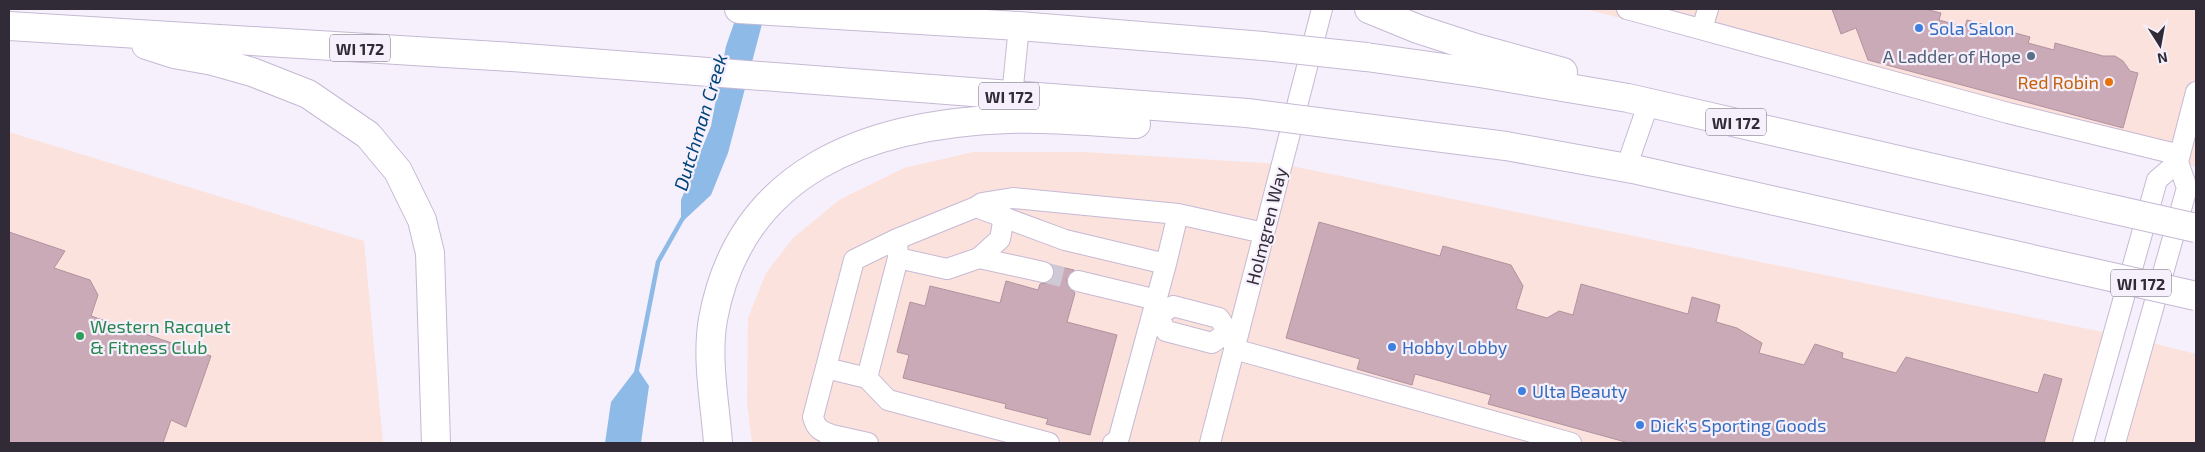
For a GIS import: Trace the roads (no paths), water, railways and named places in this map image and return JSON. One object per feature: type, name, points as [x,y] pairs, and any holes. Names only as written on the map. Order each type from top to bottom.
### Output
[{"type":"highway","name":"WI 172","points":[[739,9],[1019,26],[1263,46],[1366,57],[1480,73],[1638,100],[2196,228]]},
{"type":"highway","points":[[1372,10],[1476,48],[1554,68],[1638,100]]},
{"type":"highway","name":"WI 172","points":[[20,27],[512,57],[1012,96],[1245,121],[1342,125],[1506,146],[1626,168],[2196,296]]},
{"type":"highway","points":[[105,32],[174,54],[213,61],[280,82],[308,94],[368,135],[384,153],[398,171],[422,220],[430,253],[436,443]]},
{"type":"highway","points":[[718,443],[711,340],[713,320],[722,280],[739,245],[761,211],[788,185],[807,171],[850,148],[872,140],[918,129],[978,121],[1038,119],[1245,121]]},
{"type":"street","name":"Holmgren Way","points":[[1210,443],[1234,339],[1264,233],[1322,9]]},
{"type":"street","points":[[1627,9],[2179,159]]},
{"type":"street","points":[[1702,29],[1708,9]]},
{"type":"street","points":[[1012,96],[1019,26]]},
{"type":"street","points":[[2083,443],[2157,180],[2179,159],[2193,121],[2196,92]]},
{"type":"street","points":[[1626,168],[1638,100]]},
{"type":"street","points":[[2116,443],[2188,188],[2179,159]]},
{"type":"street","points":[[868,443],[831,439],[815,425],[814,417],[854,260],[897,249],[982,203],[1013,198],[1178,214],[1264,233]]},
{"type":"street","points":[[976,207],[1065,240],[1166,264]]},
{"type":"street","points":[[1113,443],[1118,442],[1157,300],[1178,214]]},
{"type":"street","points":[[897,249],[947,269],[980,258],[1000,239],[1004,217]]},
{"type":"street","points":[[867,378],[897,249]]},
{"type":"street","points":[[980,258],[1043,272]]},
{"type":"street","points":[[1078,281],[1157,300]]},
{"type":"street","points":[[1234,339],[1571,443]]},
{"type":"street","points":[[826,368],[867,378],[888,400],[1049,443]]},
{"type":"water","points":[[739,9],[766,9],[728,153],[711,195],[681,223],[681,200],[711,126],[726,46]]},
{"type":"water","points":[[637,368],[649,386],[641,443],[605,443],[611,402]]},
{"type":"waterway","name":"Dutchman Creek","points":[[636,374],[658,262],[684,216]]},
{"type":"tunnel","points":[[1043,272],[1078,281]]},
{"type":"place","name":"Sola Salon","points":[[1919,28]]},
{"type":"place","name":"A Ladder of Hope","points":[[2031,56]]},
{"type":"place","name":"Red Robin","points":[[2109,82]]},
{"type":"place","name":"Western Racquet & Fitness Club","points":[[80,336]]},
{"type":"place","name":"Hobby Lobby","points":[[1392,347]]},
{"type":"place","name":"Ulta Beauty","points":[[1522,391]]},
{"type":"place","name":"Dick's Sporting Goods","points":[[1640,425]]}]
